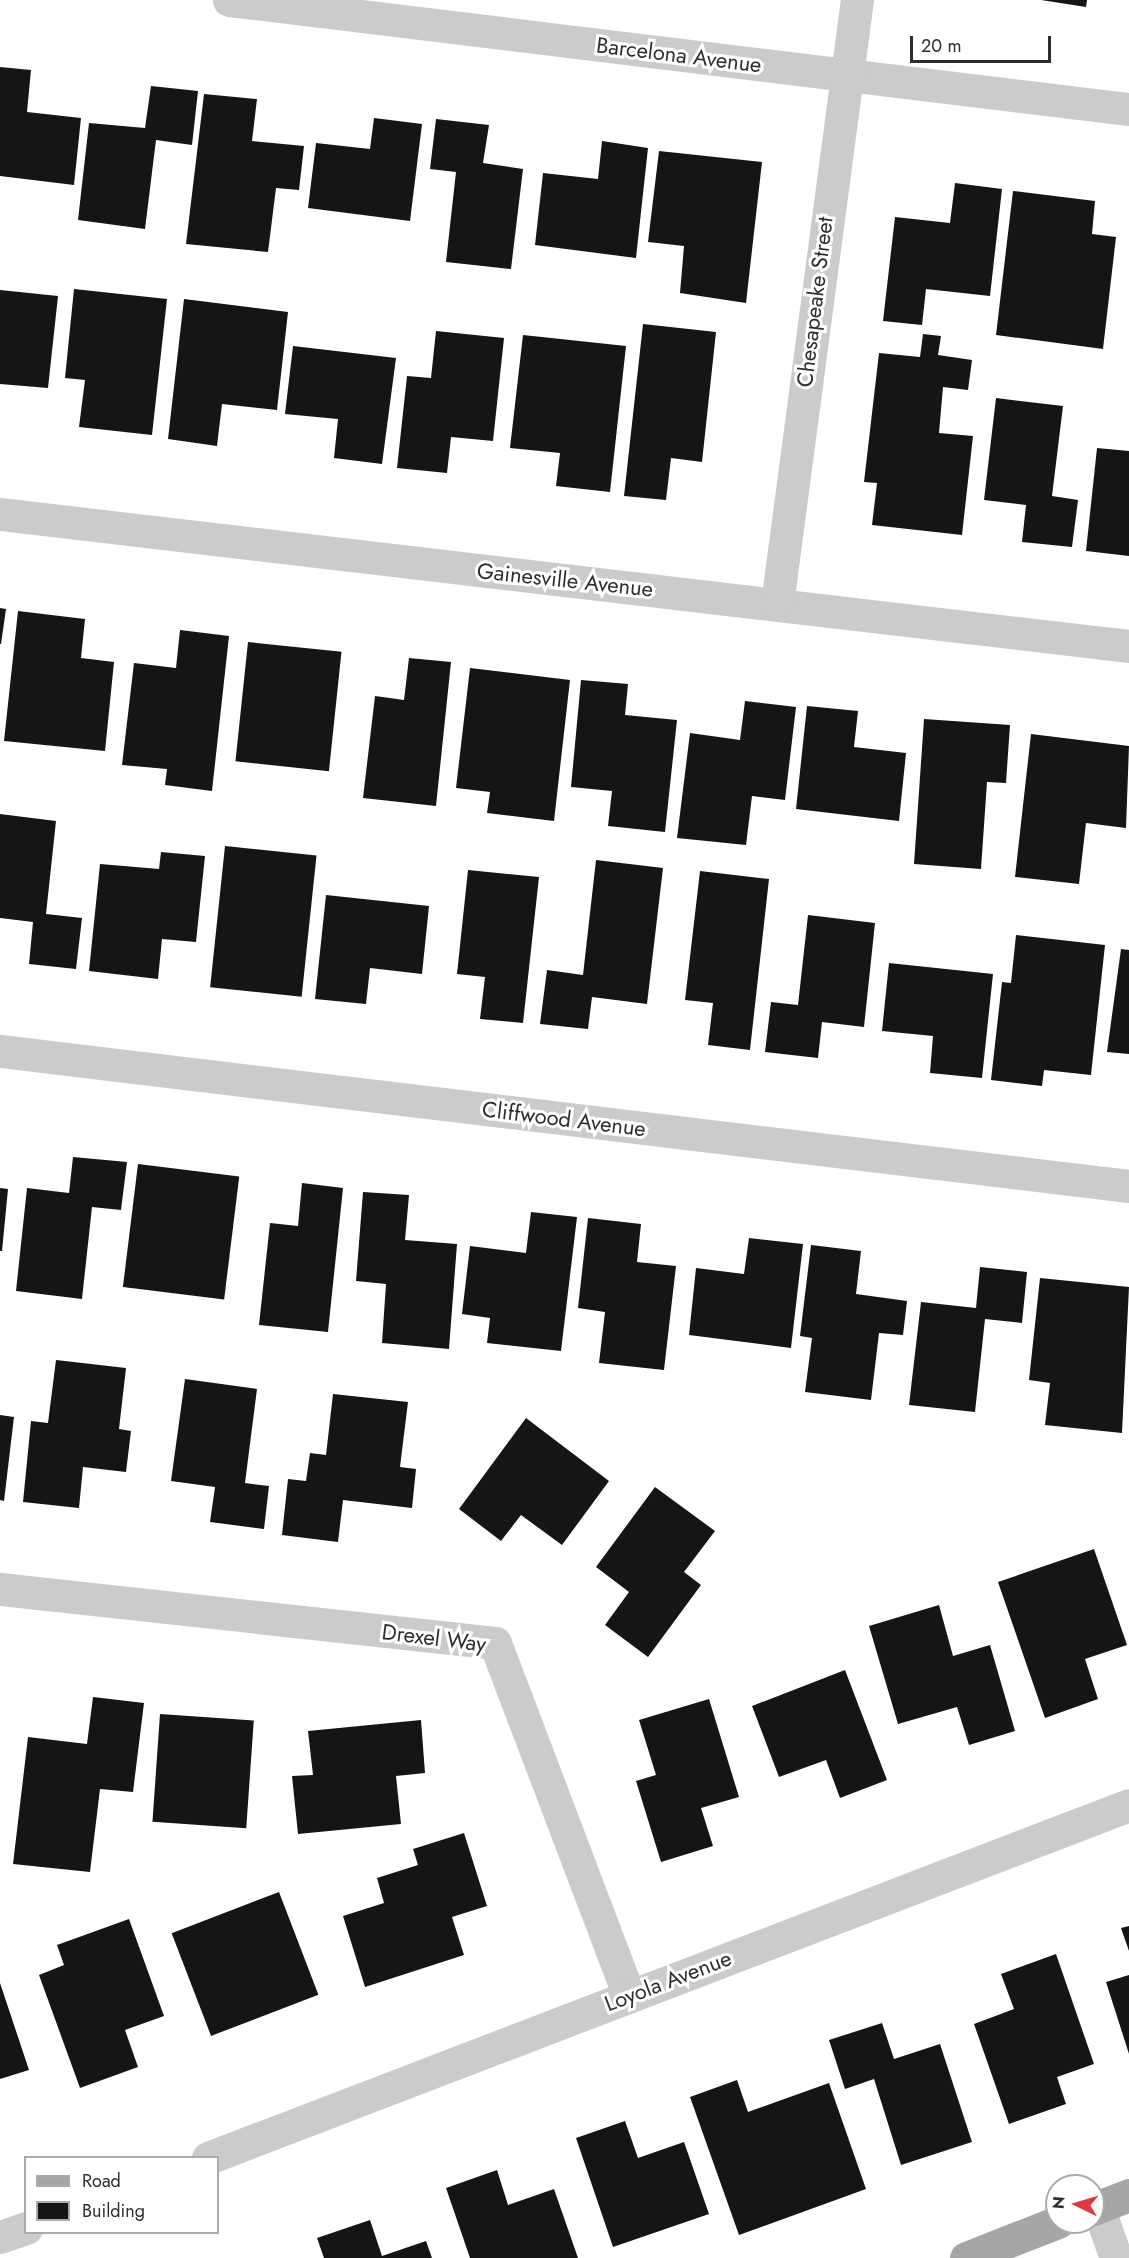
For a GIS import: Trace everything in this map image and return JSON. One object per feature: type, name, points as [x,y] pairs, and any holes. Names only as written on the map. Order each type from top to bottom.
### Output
[{"type":"main road","points":[[1105,2204],[1129,2195]]},
{"type":"main road","points":[[966,2258],[1045,2227]]},
{"type":"street","name":"Barcelona Avenue","points":[[229,0],[1129,109]]},
{"type":"street","name":"Chesapeake Street","points":[[777,604],[845,75],[857,0]]},
{"type":"street","name":"Gainesville Avenue","points":[[0,514],[1129,646]]},
{"type":"street","name":"Cliffwood Avenue","points":[[0,1051],[1129,1186]]},
{"type":"street","name":"Drexel Way","points":[[0,1589],[495,1643],[629,1996]]},
{"type":"street","name":"Loyola Avenue","points":[[211,2156],[1129,1805]]},
{"type":"street","points":[[0,2237],[24,2229]]},
{"type":"street","points":[[1105,2232],[1116,2258]]},
{"type":"building","points":[[1041,0],[1087,0],[1086,7]]},
{"type":"building","points":[[0,67],[31,70],[27,112],[81,118],[74,185],[0,176]]},
{"type":"building","points":[[151,86],[198,91],[192,145],[156,140],[145,229],[78,220],[89,123],[145,128]]},
{"type":"building","points":[[204,94],[257,99],[252,141],[304,146],[299,190],[276,188],[268,252],[186,244]]},
{"type":"building","points":[[374,118],[422,124],[410,221],[308,208],[316,143],[370,149]]},
{"type":"building","points":[[436,119],[489,125],[483,163],[523,169],[511,269],[446,262],[456,172],[430,169]]},
{"type":"building","points":[[602,141],[648,148],[636,258],[535,245],[543,173],[598,179]]},
{"type":"building","points":[[659,151],[762,162],[746,303],[680,293],[684,246],[648,242]]},
{"type":"building","points":[[955,183],[1002,189],[990,296],[926,289],[922,325],[883,321],[895,217],[950,223]]},
{"type":"building","points":[[1013,191],[1095,201],[1092,234],[1116,237],[1103,349],[996,335]]},
{"type":"building","points":[[74,289],[167,299],[152,435],[79,427],[85,380],[65,378]]},
{"type":"building","points":[[0,290],[58,296],[48,388],[0,384]]},
{"type":"building","points":[[184,299],[288,312],[277,410],[222,404],[217,446],[168,439]]},
{"type":"building","points":[[643,324],[716,332],[702,462],[671,458],[666,500],[624,496]]},
{"type":"building","points":[[436,331],[504,338],[493,441],[451,437],[447,473],[397,468],[407,376],[431,378]]},
{"type":"building","points":[[923,334],[941,336],[938,355],[972,360],[968,390],[943,387],[939,433],[973,436],[962,535],[872,525],[877,483],[864,482],[879,353],[920,357]]},
{"type":"building","points":[[523,335],[626,346],[610,492],[556,486],[560,453],[510,448]]},
{"type":"building","points":[[293,346],[396,358],[382,464],[334,458],[338,419],[285,414]]},
{"type":"building","points":[[996,398],[1063,406],[1052,496],[1078,500],[1072,547],[1022,542],[1026,505],[984,500]]},
{"type":"building","points":[[1097,448],[1129,451],[1129,556],[1086,551]]},
{"type":"building","points":[[0,608],[6,609],[1,644],[0,644]]},
{"type":"building","points":[[18,611],[85,619],[81,658],[114,662],[105,751],[4,741]]},
{"type":"building","points":[[180,630],[229,636],[212,791],[165,785],[167,769],[122,765],[134,663],[176,668]]},
{"type":"building","points":[[248,642],[341,652],[329,771],[235,761]]},
{"type":"building","points":[[409,658],[451,662],[436,806],[363,798],[375,696],[404,700]]},
{"type":"building","points":[[470,668],[570,680],[554,821],[487,813],[490,792],[456,788]]},
{"type":"building","points":[[581,680],[628,684],[625,715],[677,720],[665,832],[608,826],[612,791],[571,787]]},
{"type":"building","points":[[745,701],[796,707],[785,800],[752,796],[746,845],[677,838],[690,733],[740,740]]},
{"type":"building","points":[[807,706],[858,711],[854,747],[906,753],[899,821],[796,809]]},
{"type":"building","points":[[924,719],[1010,725],[1006,783],[987,782],[981,869],[914,864]]},
{"type":"building","points":[[1031,734],[1129,746],[1126,828],[1086,823],[1079,884],[1015,877]]},
{"type":"building","points":[[0,814],[56,821],[46,914],[82,918],[76,969],[29,964],[33,922],[0,918]]},
{"type":"building","points":[[225,846],[316,856],[302,997],[210,987]]},
{"type":"building","points":[[161,852],[205,856],[196,942],[162,939],[158,979],[89,971],[100,864],[159,869]]},
{"type":"building","points":[[596,860],[663,868],[647,1004],[592,997],[588,1029],[540,1024],[547,970],[583,975]]},
{"type":"building","points":[[468,870],[539,877],[523,1023],[480,1019],[485,977],[457,974]]},
{"type":"building","points":[[700,871],[769,879],[750,1050],[708,1045],[713,1003],[685,1000]]},
{"type":"building","points":[[326,895],[429,906],[422,974],[370,968],[366,1004],[315,999]]},
{"type":"building","points":[[808,915],[875,923],[864,1027],[822,1022],[818,1058],[765,1052],[771,1002],[798,1005]]},
{"type":"building","points":[[1016,935],[1105,945],[1091,1075],[1044,1070],[1042,1086],[991,1080],[1002,982],[1011,983]]},
{"type":"building","points":[[1121,949],[1129,950],[1129,1054],[1107,1052]]},
{"type":"building","points":[[889,963],[993,974],[982,1078],[930,1073],[933,1036],[882,1031]]},
{"type":"building","points":[[73,1157],[127,1162],[121,1210],[92,1207],[82,1299],[16,1291],[27,1188],[69,1193]]},
{"type":"building","points":[[138,1164],[239,1176],[224,1300],[123,1287]]},
{"type":"building","points":[[302,1183],[343,1188],[328,1332],[259,1325],[270,1223],[298,1226]]},
{"type":"building","points":[[0,1188],[8,1189],[2,1251],[0,1251]]},
{"type":"building","points":[[363,1192],[409,1195],[405,1240],[457,1244],[449,1349],[382,1343],[386,1284],[356,1281]]},
{"type":"building","points":[[531,1212],[577,1217],[561,1351],[487,1343],[490,1318],[462,1314],[470,1246],[526,1253]]},
{"type":"building","points":[[588,1218],[641,1224],[637,1262],[676,1266],[664,1370],[599,1363],[605,1312],[578,1308]]},
{"type":"building","points":[[749,1238],[803,1244],[791,1348],[689,1335],[696,1268],[744,1274]]},
{"type":"building","points":[[811,1245],[861,1251],[856,1294],[907,1301],[903,1335],[879,1333],[871,1400],[805,1392],[812,1338],[800,1336]]},
{"type":"building","points":[[980,1267],[1027,1272],[1022,1323],[985,1319],[975,1412],[909,1405],[921,1302],[976,1308]]},
{"type":"building","points":[[1040,1278],[1129,1287],[1122,1433],[1045,1425],[1050,1383],[1029,1380]]},
{"type":"building","points":[[56,1360],[126,1368],[119,1429],[131,1431],[126,1472],[83,1467],[79,1508],[23,1502],[31,1421],[48,1423]]},
{"type":"building","points":[[185,1379],[257,1389],[245,1483],[269,1486],[264,1529],[210,1522],[215,1487],[171,1481]]},
{"type":"building","points":[[333,1394],[408,1402],[400,1467],[416,1469],[412,1508],[343,1500],[338,1542],[282,1535],[288,1479],[306,1481],[310,1453],[326,1455]]},
{"type":"building","points":[[0,1415],[14,1417],[4,1501],[0,1500]]},
{"type":"building","points":[[526,1418],[609,1481],[562,1545],[521,1515],[501,1541],[459,1509]]},
{"type":"building","points":[[655,1487],[715,1531],[684,1572],[701,1585],[648,1657],[605,1625],[629,1592],[596,1567]]},
{"type":"building","points":[[1094,1549],[1127,1645],[1085,1659],[1098,1699],[1045,1718],[998,1582]]},
{"type":"building","points":[[939,1605],[953,1656],[990,1645],[1015,1731],[969,1745],[957,1707],[898,1724],[869,1626]]},
{"type":"building","points":[[845,1670],[887,1780],[840,1798],[826,1760],[779,1777],[752,1706]]},
{"type":"building","points":[[93,1697],[144,1703],[133,1792],[100,1789],[90,1872],[13,1864],[28,1737],[87,1744]]},
{"type":"building","points":[[709,1699],[739,1797],[701,1808],[713,1846],[661,1862],[636,1781],[656,1775],[639,1720]]},
{"type":"building","points":[[160,1714],[254,1721],[246,1828],[152,1822]]},
{"type":"building","points":[[421,1720],[425,1773],[396,1776],[401,1824],[298,1834],[292,1776],[313,1775],[308,1731]]},
{"type":"building","points":[[464,1833],[487,1906],[452,1917],[464,1955],[365,1987],[343,1916],[384,1903],[377,1878],[418,1865],[413,1849]]},
{"type":"building","points":[[279,1892],[318,1995],[211,2036],[172,1933]]},
{"type":"building","points":[[129,1919],[164,2016],[125,2030],[138,2067],[80,2088],[39,1975],[64,1965],[57,1945]]},
{"type":"building","points":[[1129,1926],[1129,1951],[1121,1928]]},
{"type":"building","points":[[1056,1954],[1094,2064],[1057,2077],[1066,2104],[1009,2124],[974,2024],[1014,2009],[1001,1974]]},
{"type":"building","points":[[1129,1975],[1129,2054],[1106,1982]]},
{"type":"building","points":[[0,1983],[29,2070],[0,2079]]},
{"type":"building","points":[[882,2023],[894,2059],[940,2044],[972,2142],[901,2165],[874,2079],[845,2089],[829,2040]]},
{"type":"building","points":[[737,2080],[748,2112],[829,2083],[866,2189],[739,2235],[690,2097]]},
{"type":"building","points":[[625,2121],[638,2158],[684,2142],[709,2214],[613,2247],[576,2138]]},
{"type":"building","points":[[497,2170],[508,2205],[554,2189],[578,2258],[470,2258],[446,2188]]},
{"type":"building","points":[[370,2220],[382,2256],[426,2241],[432,2258],[324,2258],[317,2238]]}]
